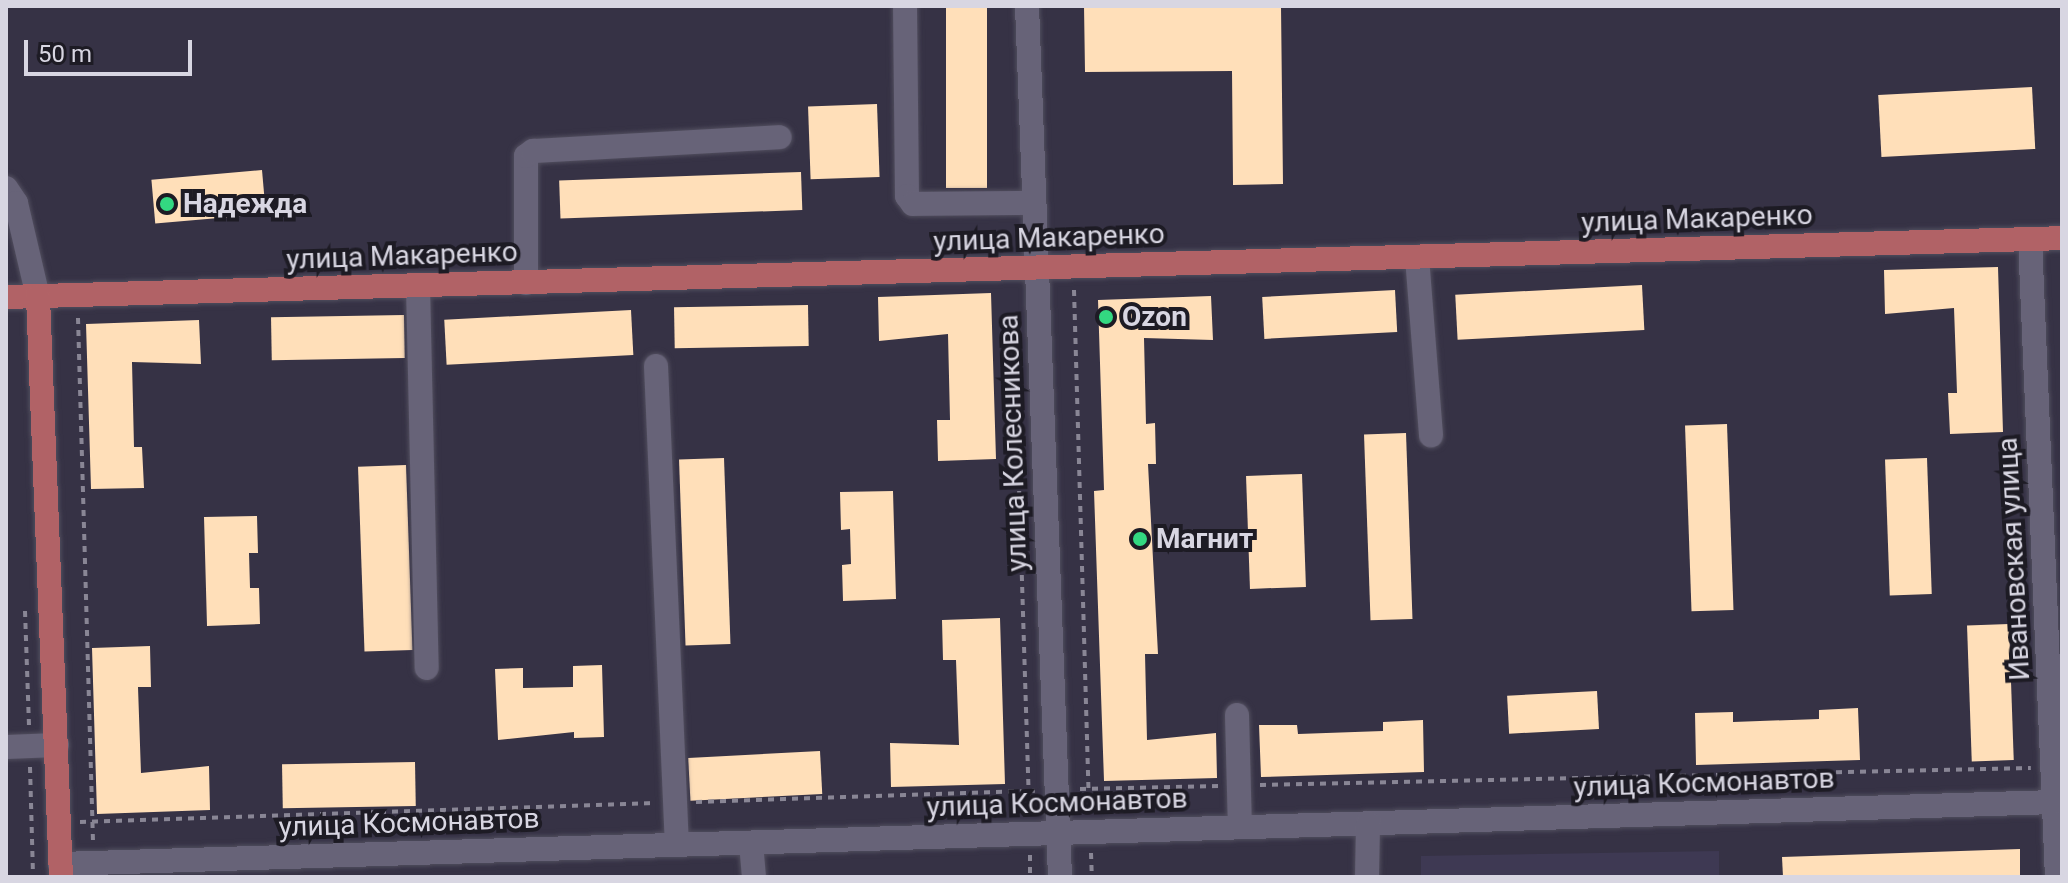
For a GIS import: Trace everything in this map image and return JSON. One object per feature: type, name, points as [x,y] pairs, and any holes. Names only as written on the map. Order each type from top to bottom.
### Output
[{"type":"main road","name":"улица Макаренко","points":[[6,297],[2062,238]]},
{"type":"main road","points":[[38,297],[60,871]]},
{"type":"street","points":[[905,6],[907,196],[913,204],[1033,203]]},
{"type":"street","name":"улица Колесникова","points":[[1027,6],[1060,877]]},
{"type":"street","points":[[526,283],[526,156],[533,151],[780,137]]},
{"type":"street","points":[[6,188],[16,203],[38,297]]},
{"type":"street","name":"Ивановская улица","points":[[2030,239],[2057,877]]},
{"type":"street","points":[[1417,257],[1431,435]]},
{"type":"street","points":[[418,286],[427,668]]},
{"type":"street","points":[[656,366],[677,845]]},
{"type":"street","points":[[1237,715],[1240,827]]},
{"type":"street","points":[[6,747],[57,745]]},
{"type":"street","name":"улица Космонавтов","points":[[60,871],[94,863],[2055,802]]},
{"type":"street","points":[[1367,877],[1368,823]]},
{"type":"street","points":[[751,843],[754,877]]},
{"type":"path","points":[[1073,267],[1092,877]]},
{"type":"path","points":[[77,296],[94,863]]},
{"type":"path","points":[[1015,351],[1030,877]]},
{"type":"shaded area","points":[[1719,851],[1719,877],[1421,877],[1421,856]]},
{"type":"building","points":[[946,6],[987,6],[987,188],[946,188]]},
{"type":"building","points":[[1084,6],[1281,6],[1283,184],[1233,185],[1232,71],[1085,72]]},
{"type":"building","points":[[2032,87],[2035,149],[1881,157],[1878,95]]},
{"type":"building","points":[[877,104],[880,177],[811,179],[808,106]]},
{"type":"building","points":[[262,170],[266,214],[155,224],[151,180]]},
{"type":"building","points":[[801,172],[802,210],[560,218],[559,180]]},
{"type":"building","points":[[1998,267],[2003,432],[1950,434],[1948,393],[1957,393],[1954,308],[1885,314],[1884,270]]},
{"type":"building","points":[[1642,285],[1644,330],[1458,340],[1455,295]]},
{"type":"building","points":[[1395,290],[1397,332],[1264,339],[1262,297]]},
{"type":"building","points":[[991,293],[996,459],[938,461],[937,420],[950,420],[948,334],[879,341],[878,297]]},
{"type":"building","points":[[1211,296],[1213,340],[1144,338],[1146,424],[1155,423],[1156,464],[1148,464],[1158,654],[1145,654],[1147,740],[1216,733],[1217,778],[1104,781],[1094,491],[1104,490],[1098,300]]},
{"type":"building","points":[[808,305],[809,346],[675,348],[674,307]]},
{"type":"building","points":[[631,310],[633,355],[447,365],[444,320]]},
{"type":"building","points":[[404,315],[405,358],[272,360],[271,317]]},
{"type":"building","points":[[199,320],[201,364],[132,362],[134,447],[142,447],[144,488],[91,489],[86,324]]},
{"type":"building","points":[[1727,424],[1733,610],[1692,611],[1685,425]]},
{"type":"building","points":[[1406,433],[1412,619],[1371,620],[1364,434]]},
{"type":"building","points":[[724,458],[730,644],[686,645],[679,460]]},
{"type":"building","points":[[1927,458],[1932,594],[1890,595],[1885,459]]},
{"type":"building","points":[[406,465],[412,650],[364,652],[358,467]]},
{"type":"building","points":[[1302,474],[1306,587],[1250,589],[1246,476]]},
{"type":"building","points":[[893,491],[896,599],[843,601],[842,565],[851,564],[850,529],[841,530],[840,492]]},
{"type":"building","points":[[257,516],[258,553],[249,553],[250,588],[259,588],[260,624],[207,626],[204,517]]},
{"type":"building","points":[[1000,618],[1005,784],[891,787],[890,743],[959,745],[956,660],[943,660],[942,620]]},
{"type":"building","points":[[2009,624],[2014,760],[1972,761],[1967,625]]},
{"type":"building","points":[[150,646],[151,687],[138,687],[141,773],[209,766],[210,810],[97,814],[92,648]]},
{"type":"building","points":[[602,665],[604,737],[574,738],[574,732],[498,740],[495,669],[523,668],[523,688],[573,687],[573,666]]},
{"type":"building","points":[[1597,691],[1599,729],[1509,734],[1507,696]]},
{"type":"building","points":[[1858,708],[1860,760],[1696,765],[1695,713],[1733,712],[1733,722],[1819,719],[1819,710]]},
{"type":"building","points":[[1423,720],[1424,772],[1261,777],[1259,725],[1297,725],[1298,734],[1383,731],[1383,722]]},
{"type":"building","points":[[820,751],[822,794],[690,801],[688,758]]},
{"type":"building","points":[[415,762],[416,806],[283,808],[282,764]]},
{"type":"building","points":[[2020,849],[2020,877],[1783,877],[1782,857]]},
{"type":"place","name":"Надежда","points":[[167,204]]},
{"type":"place","name":"Ozon","points":[[1106,317]]},
{"type":"place","name":"Магнит","points":[[1140,539]]}]
